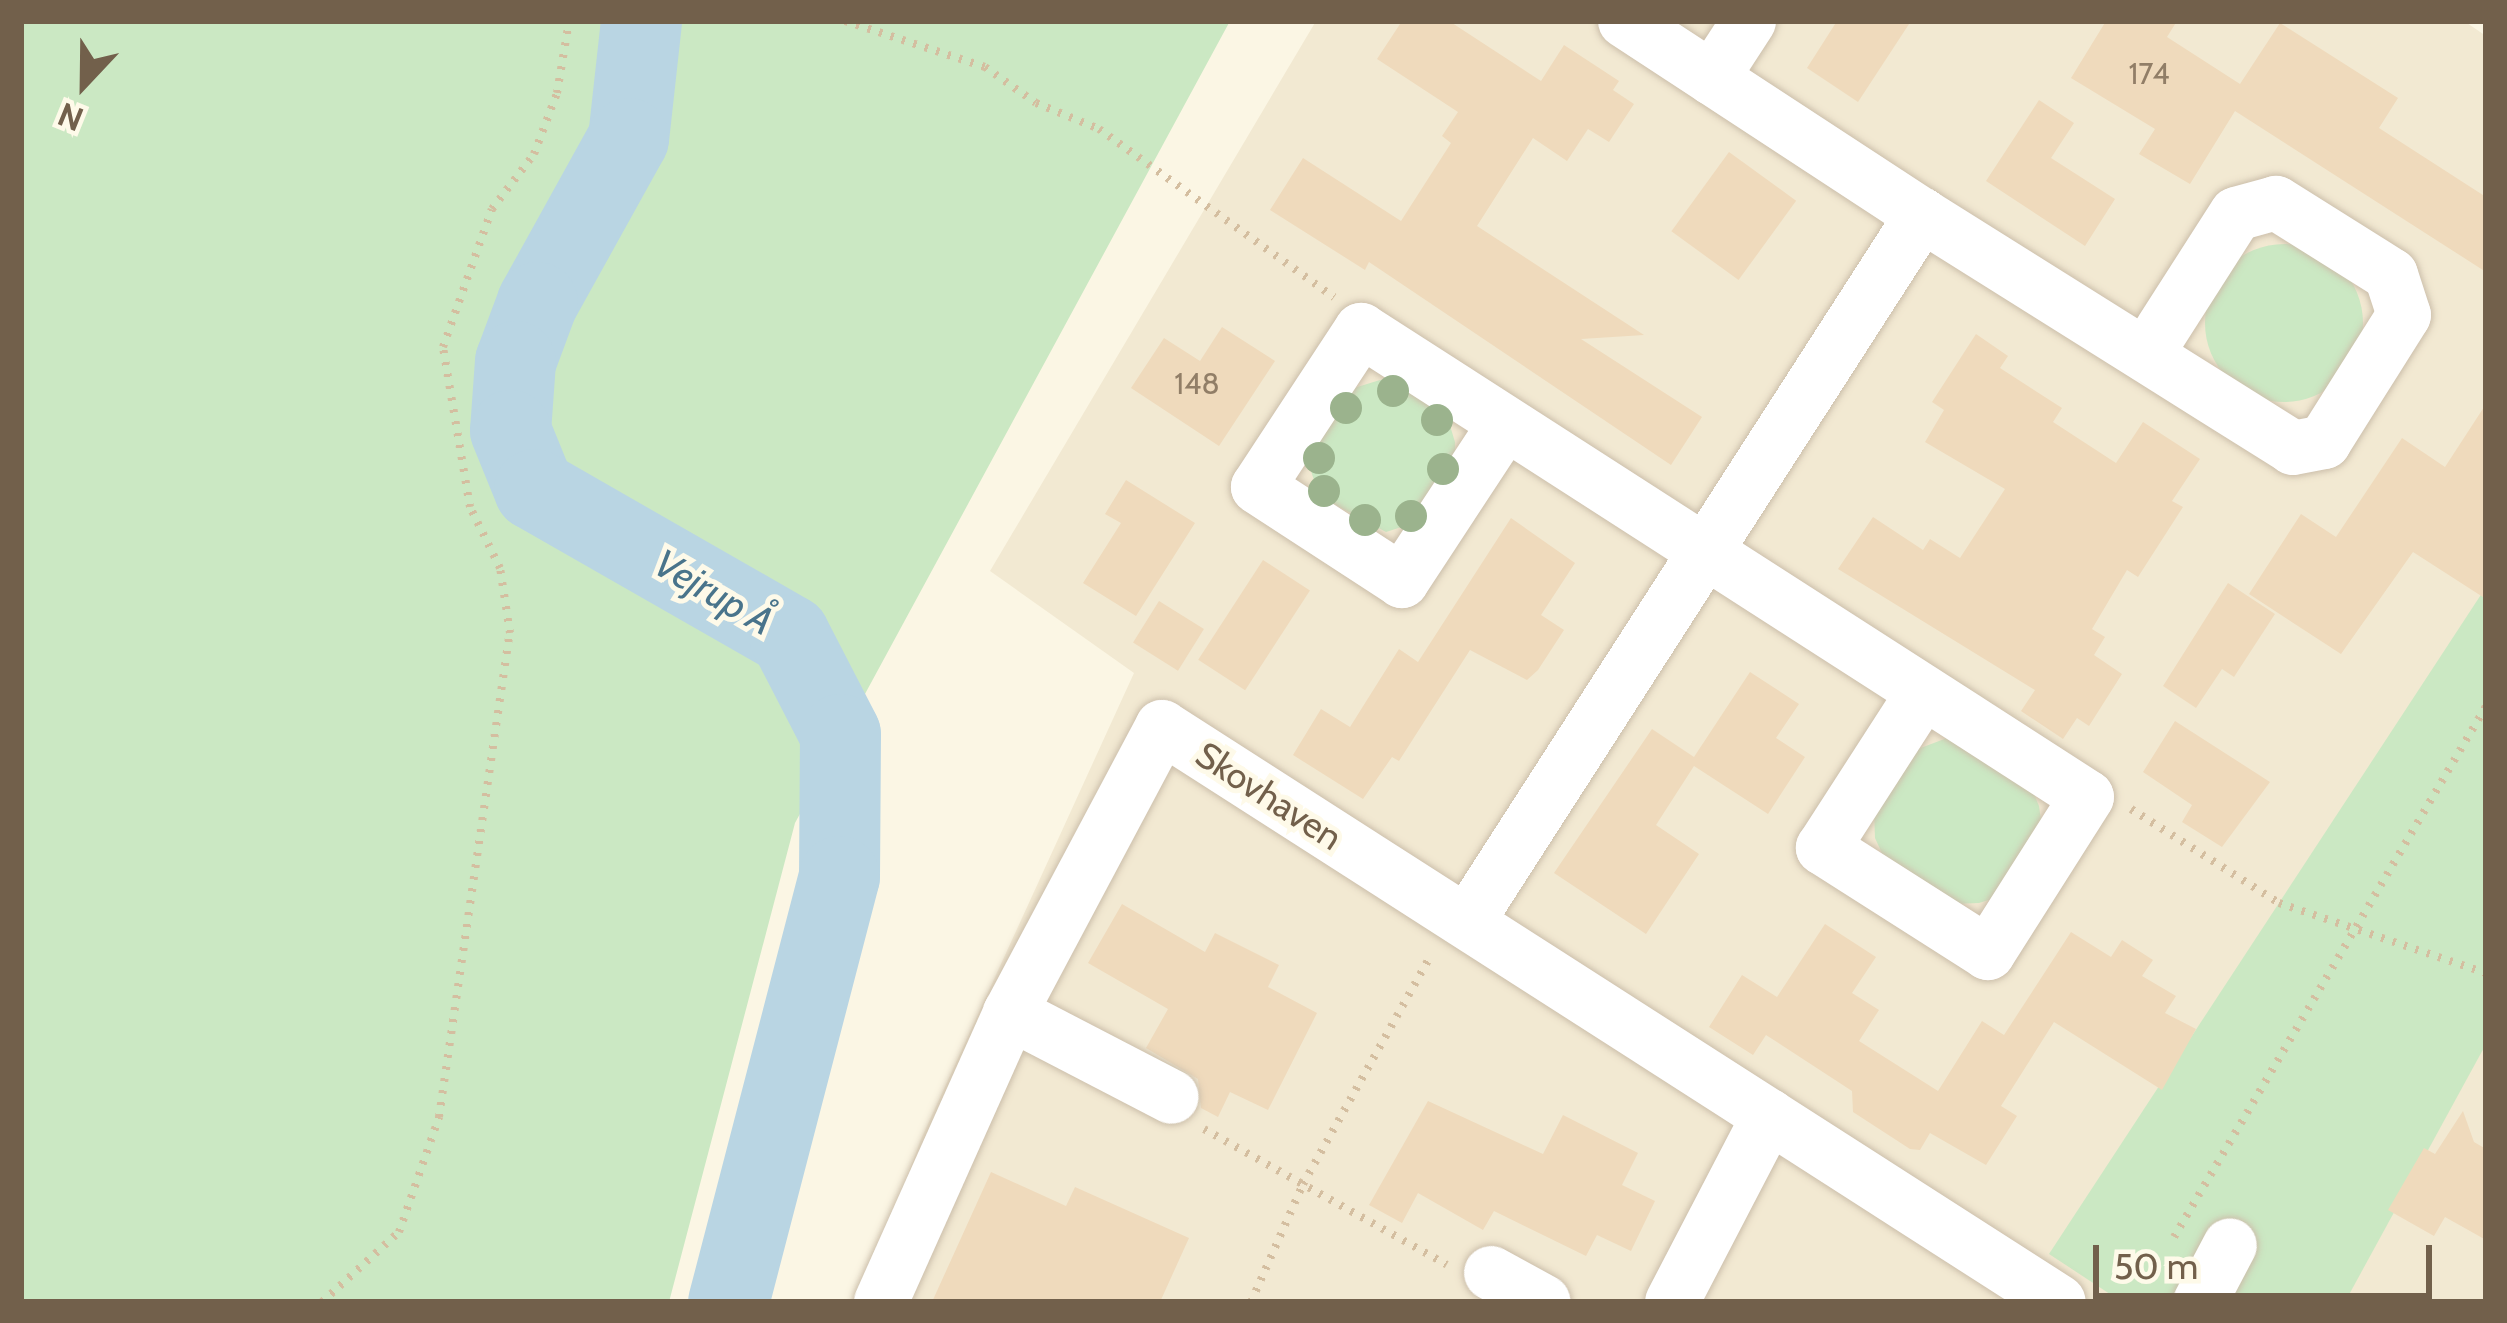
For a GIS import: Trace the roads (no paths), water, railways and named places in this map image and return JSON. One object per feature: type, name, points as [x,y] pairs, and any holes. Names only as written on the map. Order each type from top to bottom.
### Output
[{"type":"street","points":[[1625,21],[1922,215],[2293,448],[2324,442],[2404,315],[2391,275],[2276,203],[2236,214],[2146,355]]},
{"type":"street","points":[[1712,79],[1749,21]]},
{"type":"street","points":[[1467,922],[1922,215]]},
{"type":"street","points":[[1505,424],[1402,581],[1258,487],[1361,330],[1505,424],[1701,553],[1923,692],[2087,797],[1988,953],[1823,848],[1923,692]]},
{"type":"street","name":"Skovhaven","points":[[881,1302],[1010,1013],[1162,727],[2059,1302]]},
{"type":"street","points":[[1010,1013],[1172,1097]]},
{"type":"street","points":[[1672,1302],[1769,1116]]},
{"type":"street","points":[[2200,1302],[2230,1245]]},
{"type":"street","points":[[1491,1273],[1544,1302]]},
{"type":"waterway","name":"Vejrup Å","points":[[641,21],[628,138],[537,302],[515,361],[510,430],[534,489],[789,635],[840,734],[839,876],[728,1302]]}]
